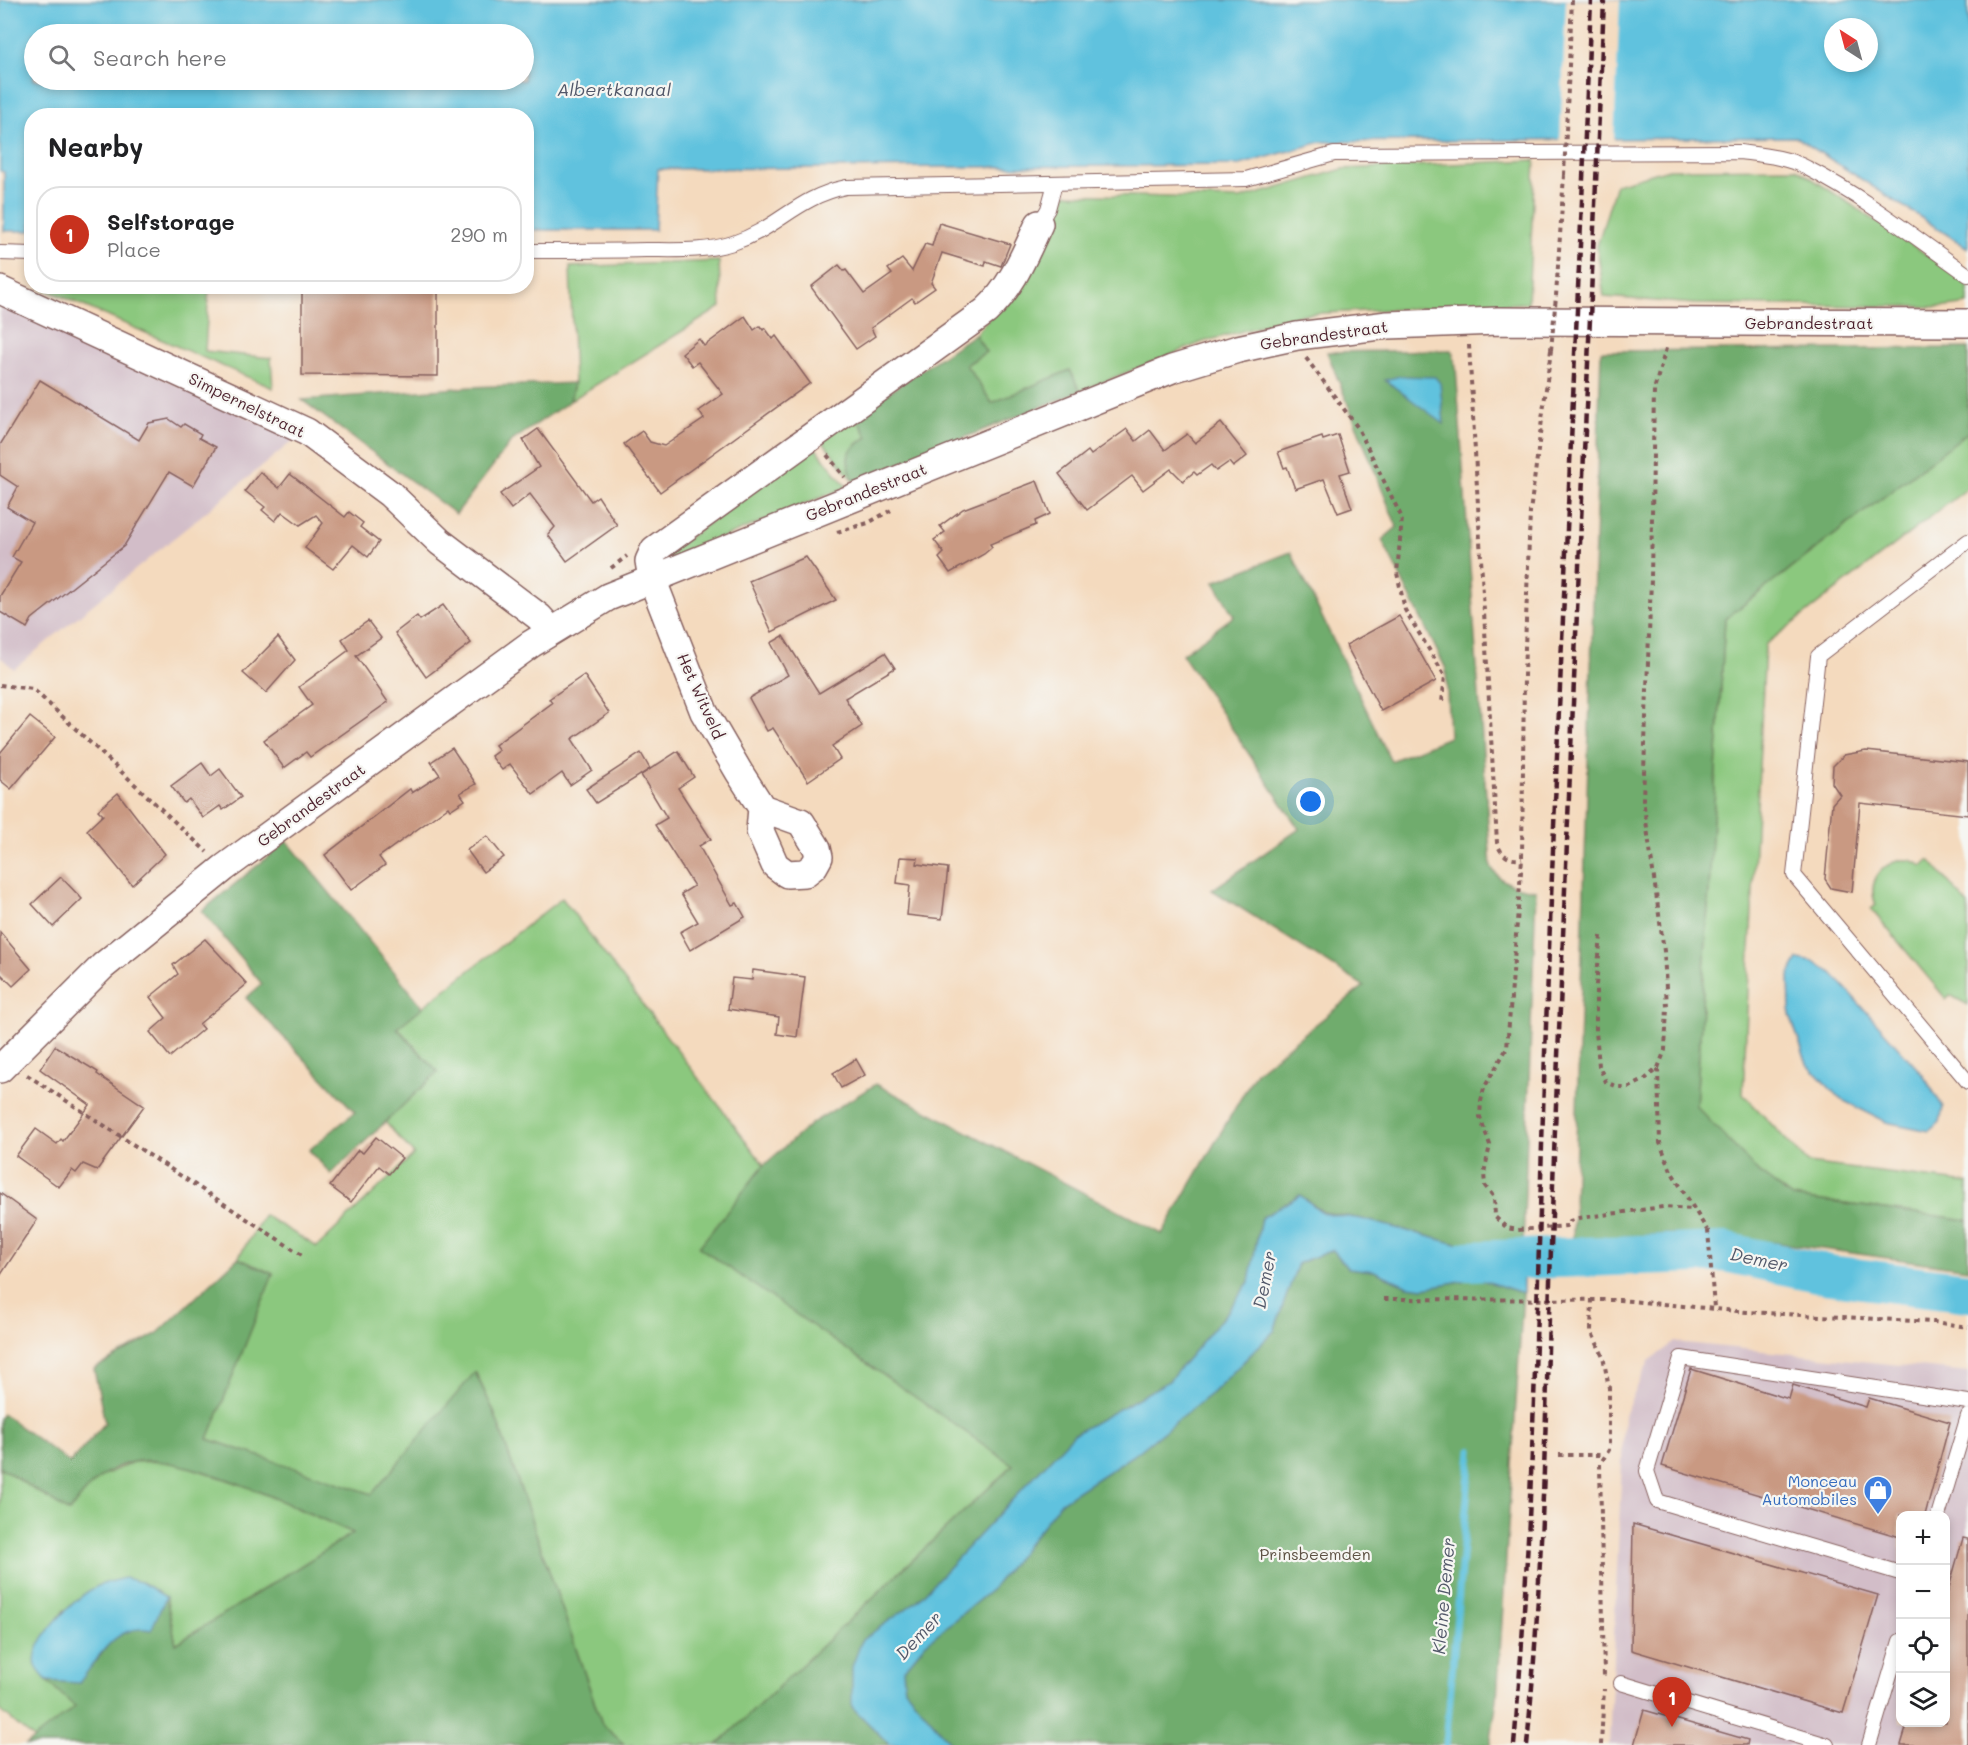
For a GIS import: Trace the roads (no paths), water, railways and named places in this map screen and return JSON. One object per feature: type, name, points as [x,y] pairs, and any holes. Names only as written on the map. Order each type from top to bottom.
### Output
[{"type":"street","points":[[652,579],[649,561],[654,550],[986,311],[1013,278],[1039,224]]},
{"type":"street","name":"Simpernelstraat","points":[[0,290],[307,432],[390,494],[440,542],[539,617],[551,630]]},
{"type":"street","name":"Gebrandestraat","points":[[3,1066],[103,966],[224,868],[551,630],[608,597],[1172,369],[1238,349],[1298,336],[1388,325],[1498,321],[1968,323]]},
{"type":"street","name":"Het Witveld","points":[[652,579],[704,712],[762,808]]},
{"type":"lane","points":[[534,251],[698,250],[731,244],[760,232],[805,200],[823,191],[846,187],[1246,179],[1334,154],[1740,152],[1773,157],[1806,167],[1881,214],[1968,275]]},
{"type":"lane","points":[[1039,224],[1048,209],[1055,183]]},
{"type":"lane","points":[[3,253],[24,254]]},
{"type":"lane","points":[[1968,541],[1818,656],[1794,875],[1968,1082]]},
{"type":"lane","points":[[1896,1572],[1657,1501],[1647,1471],[1681,1358],[1968,1402]]},
{"type":"lane","points":[[1939,1511],[1968,1416]]},
{"type":"lane","points":[[1869,1745],[1896,1654]]},
{"type":"lane","points":[[1621,1683],[1827,1745]]},
{"type":"water","name":"Albertkanaal","points":[[0,0],[1968,0],[1968,248],[1796,137],[1321,142],[1240,165],[658,169],[655,230],[534,230],[534,108],[24,108],[24,231],[4,231],[4,172],[0,171]]},
{"type":"water","points":[[1400,376],[1435,377],[1440,383],[1444,424],[1385,380]]},
{"type":"water","points":[[1798,959],[1814,962],[1832,973],[1923,1075],[1943,1107],[1940,1122],[1929,1131],[1886,1122],[1840,1099],[1807,1064],[1790,1015],[1789,976]]},
{"type":"water","points":[[1300,1195],[1323,1213],[1362,1219],[1472,1248],[1523,1246],[1523,1293],[1476,1278],[1424,1288],[1408,1286],[1374,1271],[1348,1268],[1333,1250],[1298,1263],[1274,1331],[1213,1392],[1138,1452],[1061,1502],[991,1590],[925,1644],[903,1671],[905,1689],[952,1745],[890,1745],[852,1707],[852,1667],[862,1640],[917,1601],[1074,1434],[1169,1381],[1229,1310],[1249,1282],[1261,1218]]},
{"type":"water","points":[[124,1578],[141,1582],[166,1597],[151,1630],[138,1629],[117,1637],[79,1683],[47,1681],[36,1666],[39,1645],[46,1634],[65,1611],[84,1594],[99,1585]]},
{"type":"waterway","name":"Demer","points":[[1468,1261],[1725,1252],[1830,1275],[1968,1292]]},
{"type":"waterway","name":"Kleine Demer","points":[[1446,1745],[1471,1450]]},
{"type":"railway","points":[[1514,1745],[1527,1565],[1535,1386],[1551,898],[1591,0]]},
{"type":"railway","points":[[1527,1745],[1543,1505],[1556,1105],[1604,0]]},
{"type":"place","name":"Monceau Automobiles","points":[[1878,1516]]},
{"type":"place","name":"Selfstorage","points":[[1672,1727]]},
{"type":"park label","name":"Prinsbeemden","points":[[1315,1554]]}]
